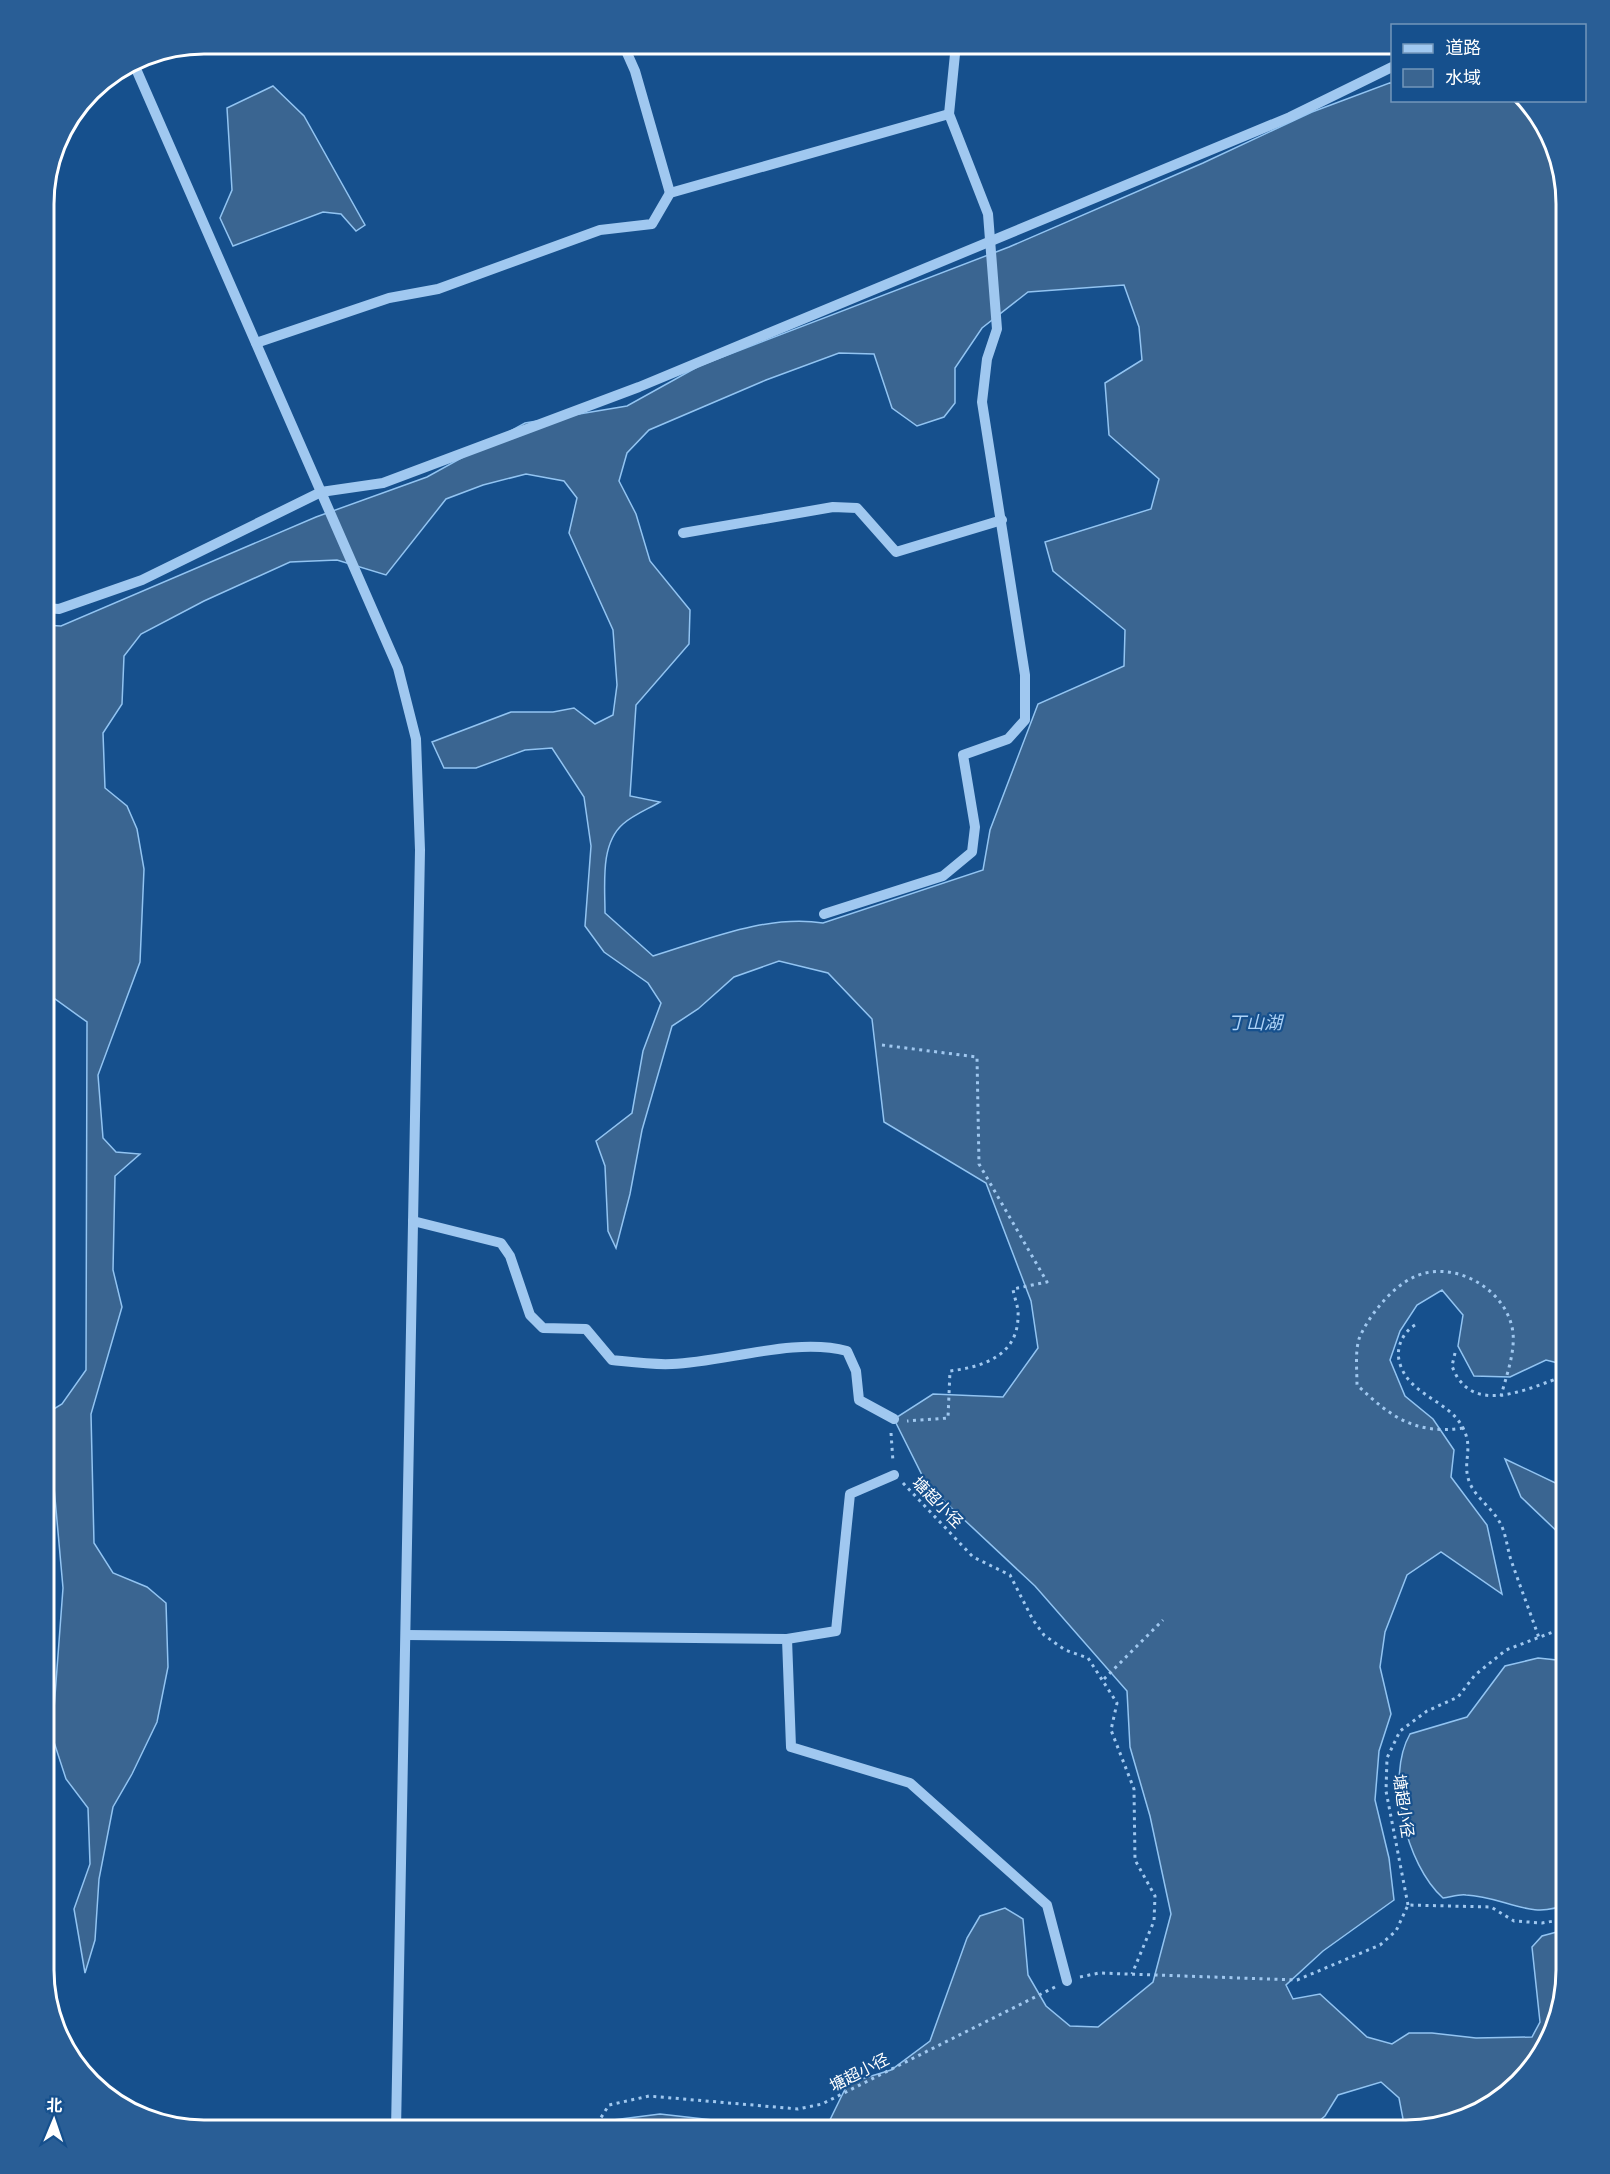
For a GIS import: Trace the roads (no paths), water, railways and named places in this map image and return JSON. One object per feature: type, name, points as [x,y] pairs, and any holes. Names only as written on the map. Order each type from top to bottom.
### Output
[{"type":"street","points":[[627,54],[670,193]]},
{"type":"street","points":[[824,914],[943,876],[972,852],[975,827],[963,755],[1008,739],[1025,720],[1025,675],[982,402],[987,359],[997,329],[988,214],[949,114],[955,54]]},
{"type":"street","points":[[54,609],[59,609],[142,579],[321,492],[383,483],[639,387],[1290,117],[1391,67]]},
{"type":"street","points":[[137,70],[398,668],[416,740],[420,850],[396,2120]]},
{"type":"street","points":[[256,343],[389,298],[438,289],[600,230],[652,224],[670,193],[949,114]]},
{"type":"street","points":[[683,533],[833,507],[857,508],[896,552],[1002,520]]},
{"type":"street","points":[[414,1221],[501,1243],[510,1256],[530,1315],[543,1328],[586,1329],[612,1360],[671,1364],[767,1351],[832,1347],[847,1351],[856,1371],[859,1400],[895,1421]]},
{"type":"street","points":[[406,1635],[787,1639],[836,1631],[850,1494],[894,1475]]},
{"type":"street","points":[[787,1639],[791,1747],[910,1783],[1047,1905],[1067,1981]]},
{"type":"water","name":"丁山湖","points":[[1391,82],[1391,102],[1516,102],[1541,138],[1551,165],[1555,185],[1556,1362],[1546,1360],[1510,1377],[1474,1376],[1458,1346],[1463,1315],[1442,1290],[1417,1305],[1400,1331],[1390,1360],[1405,1396],[1433,1419],[1454,1450],[1451,1477],[1487,1525],[1502,1594],[1441,1552],[1407,1575],[1385,1632],[1380,1667],[1391,1714],[1379,1751],[1375,1800],[1389,1858],[1394,1900],[1323,1951],[1286,1985],[1293,1999],[1320,1994],[1367,2037],[1392,2044],[1409,2033],[1476,2038],[1532,2037],[1540,2022],[1532,1947],[1542,1936],[1556,1932],[1555,1989],[1551,2009],[1541,2036],[1531,2053],[1505,2083],[1489,2095],[1463,2109],[1425,2119],[1404,2120],[1399,2098],[1381,2082],[1338,2095],[1320,2120],[830,2120],[848,2083],[891,2070],[930,2041],[967,1938],[980,1916],[1005,1908],[1023,1919],[1028,1975],[1046,2006],[1070,2026],[1098,2027],[1153,1982],[1171,1914],[1150,1816],[1130,1747],[1127,1691],[1035,1586],[927,1485],[894,1419],[933,1394],[1003,1397],[1038,1348],[1031,1301],[986,1183],[884,1122],[872,1019],[828,973],[779,961],[734,977],[698,1009],[672,1026],[642,1130],[630,1194],[616,1248],[608,1231],[605,1166],[596,1141],[632,1113],[643,1051],[661,1003],[648,983],[604,952],[585,926],[591,846],[584,797],[552,748],[525,750],[476,768],[444,768],[432,742],[511,712],[553,712],[574,708],[595,724],[613,715],[617,685],[613,630],[569,533],[577,498],[564,481],[526,474],[483,485],[446,499],[386,575],[337,560],[290,562],[204,601],[141,634],[124,656],[122,704],[103,733],[105,788],[127,806],[137,829],[144,869],[140,962],[98,1075],[103,1138],[116,1152],[140,1154],[115,1176],[113,1270],[122,1307],[91,1414],[94,1543],[113,1573],[147,1587],[166,1603],[168,1667],[157,1722],[113,1807],[99,1879],[95,1940],[85,1973],[74,1909],[90,1864],[88,1808],[66,1779],[54,1742],[54,1709],[63,1588],[54,1487],[54,1409],[62,1404],[86,1370],[87,1022],[54,999],[54,626],[61,626],[316,517],[427,477],[525,423],[627,406],[699,366],[1009,247],[1203,163],[1312,112]],"holes":[[[1124,285],[1139,327],[1142,360],[1105,383],[1109,435],[1159,479],[1151,509],[1045,542],[1053,571],[1125,630],[1124,666],[1038,704],[990,830],[983,870],[823,923],[802,921],[759,925],[653,956],[605,913],[605,865],[610,842],[616,832],[631,818],[660,802],[630,796],[636,705],[689,644],[690,610],[650,561],[636,514],[619,481],[627,453],[649,430],[766,380],[839,353],[874,354],[892,408],[917,426],[944,417],[955,403],[955,368],[982,328],[1028,292]]]},
{"type":"water","points":[[273,86],[304,116],[365,225],[356,231],[341,214],[323,212],[233,246],[220,218],[232,190],[227,108]]},
{"type":"water","points":[[1505,1459],[1556,1483],[1556,1530],[1521,1497]]},
{"type":"water","points":[[1538,1658],[1556,1660],[1556,1908],[1553,1909],[1529,1909],[1479,1896],[1461,1895],[1443,1898],[1419,1865],[1403,1820],[1399,1774],[1403,1752],[1410,1734],[1467,1717],[1505,1666]]},
{"type":"water","points":[[660,2114],[712,2120],[613,2120]]}]
